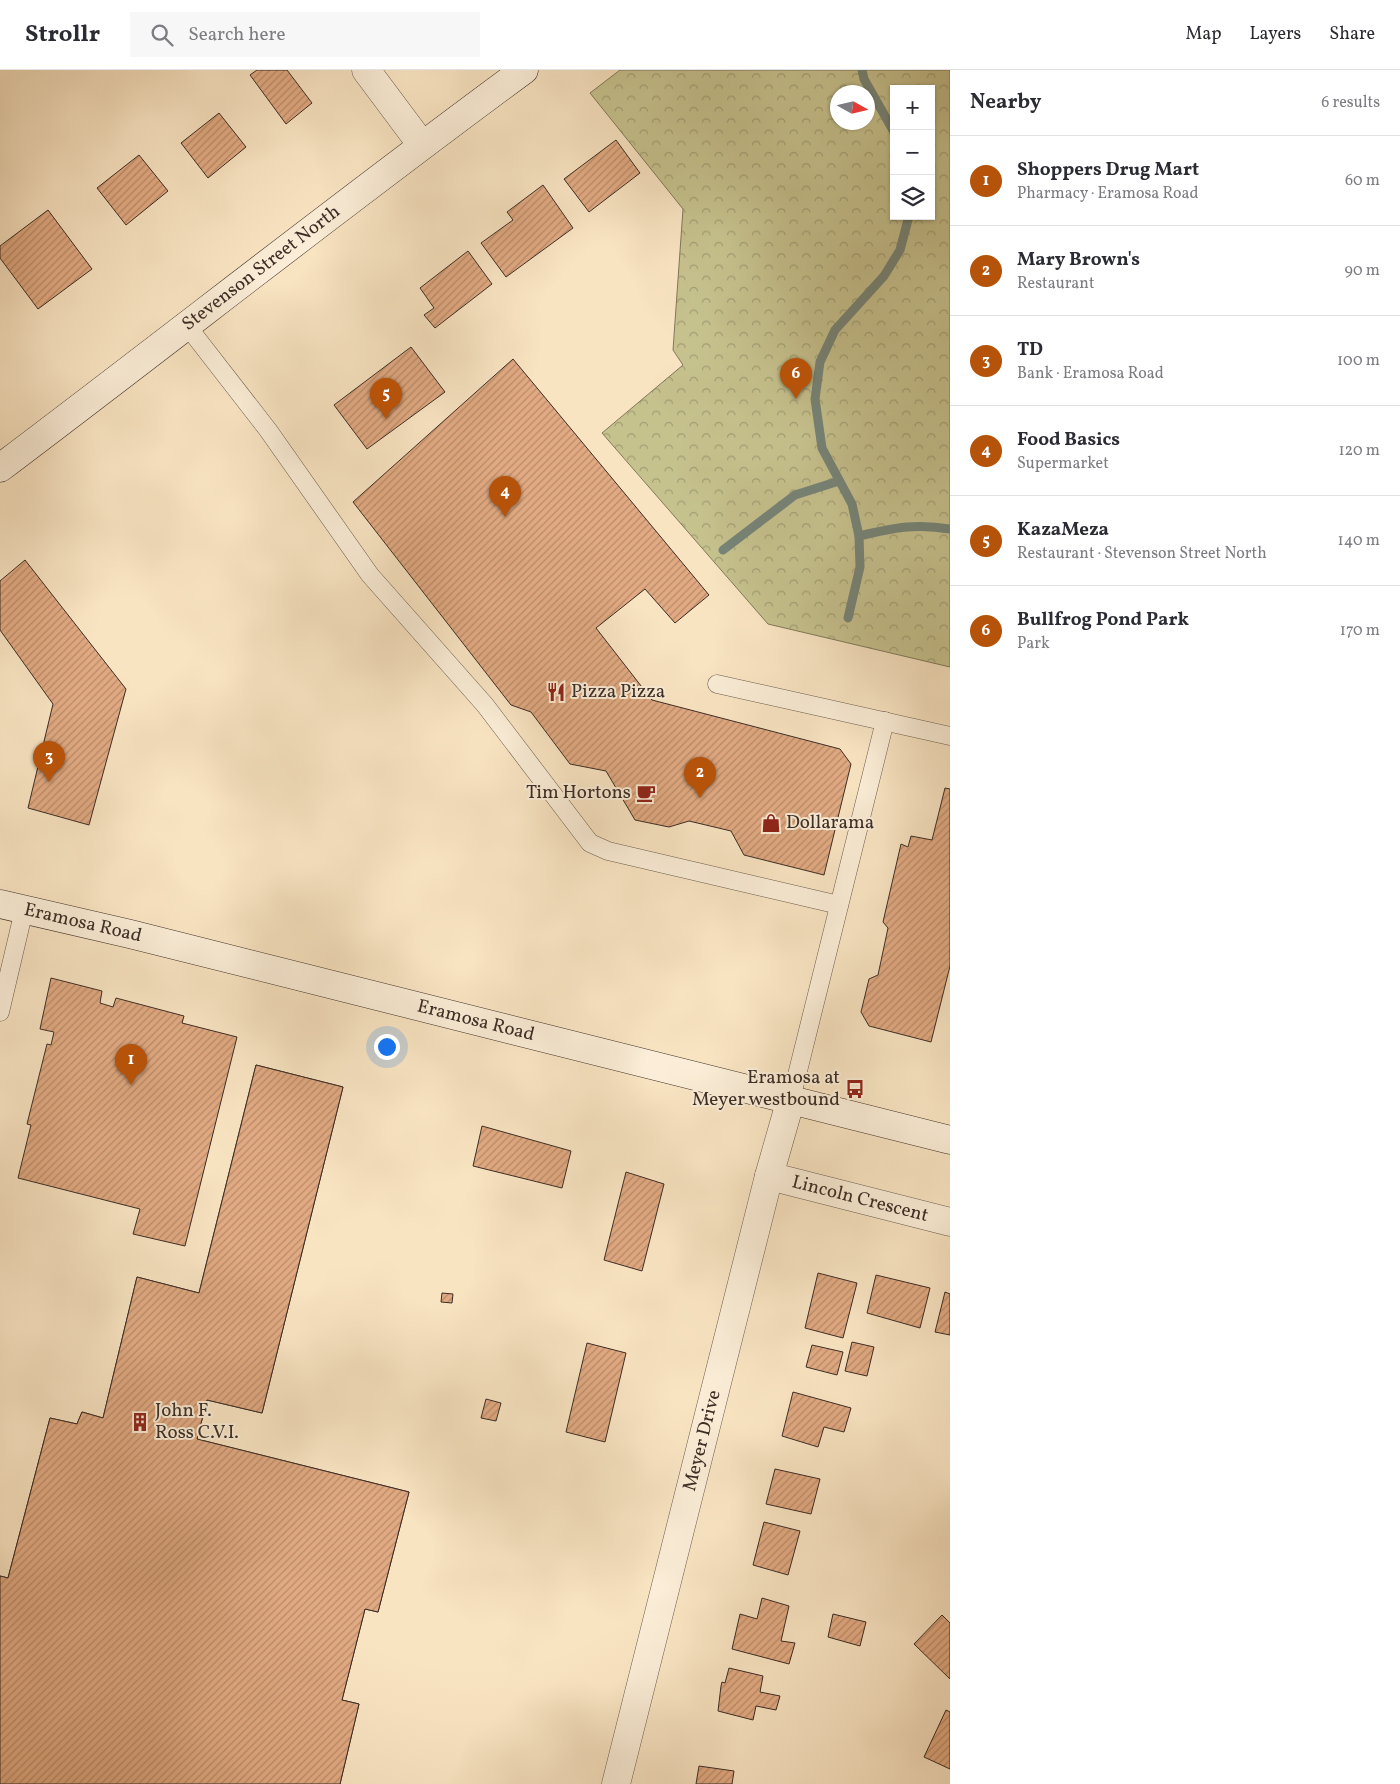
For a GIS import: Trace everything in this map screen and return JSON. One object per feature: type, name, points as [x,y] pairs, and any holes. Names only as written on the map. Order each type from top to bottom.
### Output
[{"type":"main road","points":[[366,70],[422,145]]},
{"type":"main road","name":"Stevenson Street North","points":[[0,468],[188,327],[422,145],[524,70]]},
{"type":"main road","name":"Eramosa Road","points":[[12,907],[140,936],[950,1140]]},
{"type":"main road","name":"Meyer Drive","points":[[616,1784],[790,1099]]},
{"type":"main road","name":"Lincoln Crescent","points":[[769,1176],[950,1222]]},
{"type":"lane","points":[[188,327],[268,430],[370,575],[485,705],[590,843],[608,850],[838,905]]},
{"type":"lane","points":[[717,684],[950,736]]},
{"type":"lane","points":[[790,1099],[885,722]]},
{"type":"lane","points":[[0,1012],[12,907]]},
{"type":"green space","points":[[620,70],[950,70],[950,667],[768,624],[602,433],[683,365],[673,350],[683,209],[590,93]]},
{"type":"building","points":[[257,70],[287,70],[312,103],[286,124],[250,75]]},
{"type":"building","points":[[219,113],[246,147],[208,178],[181,143]]},
{"type":"building","points":[[616,140],[640,173],[589,212],[564,179]]},
{"type":"building","points":[[139,155],[168,191],[126,225],[97,188]]},
{"type":"building","points":[[543,185],[573,228],[506,277],[481,243],[513,220],[507,212]]},
{"type":"building","points":[[48,210],[92,269],[38,309],[0,258],[0,246]]},
{"type":"building","points":[[468,251],[492,284],[435,328],[424,315],[434,308],[420,288]]},
{"type":"building","points":[[411,347],[445,392],[367,449],[334,405]]},
{"type":"building","points":[[513,359],[709,595],[675,623],[645,589],[596,628],[652,700],[840,749],[851,764],[824,875],[744,855],[731,831],[689,821],[669,827],[635,820],[606,771],[570,764],[531,712],[511,705],[353,502]]},
{"type":"building","points":[[25,560],[126,689],[89,825],[28,808],[53,704],[0,630],[0,581]]},
{"type":"building","points":[[945,788],[950,789],[950,966],[931,1042],[869,1026],[861,1012],[869,979],[878,975],[888,928],[883,922],[901,844],[908,847],[911,836],[932,840]]},
{"type":"building","points":[[51,978],[102,991],[100,1003],[113,1007],[116,998],[184,1016],[182,1023],[237,1037],[185,1246],[133,1234],[140,1209],[18,1178],[31,1125],[27,1124],[47,1044],[51,1045],[54,1032],[40,1029]]},
{"type":"building","name":"John F. Ross C.V.I.","points":[[256,1065],[343,1087],[262,1413],[207,1400],[197,1439],[409,1492],[378,1612],[365,1609],[342,1700],[359,1704],[340,1784],[278,1784],[280,1775],[107,1732],[110,1719],[95,1715],[101,1692],[74,1686],[49,1784],[0,1784],[0,1576],[8,1578],[50,1418],[77,1424],[82,1412],[103,1418],[137,1277],[199,1293]],"holes":[[[78,1537],[238,1577],[226,1618],[261,1628],[248,1676],[129,1646],[120,1681],[79,1672],[91,1617],[61,1610]]]},
{"type":"building","name":"John F. Ross C.V.I.","points":[[256,1065],[343,1087],[262,1413],[207,1400],[197,1439],[409,1492],[378,1612],[365,1609],[342,1700],[359,1704],[340,1784],[0,1784],[0,1576],[8,1578],[50,1418],[77,1424],[82,1412],[103,1418],[137,1277],[199,1293]]},
{"type":"building","points":[[482,1126],[571,1151],[562,1188],[473,1166]]},
{"type":"building","points":[[626,1172],[664,1184],[642,1271],[604,1260]]},
{"type":"building","points":[[818,1273],[857,1283],[843,1338],[805,1328]]},
{"type":"building","points":[[876,1275],[930,1288],[920,1328],[867,1313]]},
{"type":"building","points":[[945,1292],[950,1294],[950,1335],[935,1332]]},
{"type":"building","points":[[442,1293],[453,1294],[452,1303],[441,1302]]},
{"type":"building","points":[[852,1342],[874,1347],[867,1376],[845,1371]]},
{"type":"building","points":[[587,1343],[626,1353],[605,1442],[566,1432]]},
{"type":"building","points":[[812,1345],[843,1352],[837,1375],[806,1367]]},
{"type":"building","points":[[793,1392],[851,1408],[844,1432],[824,1427],[818,1447],[782,1436]]},
{"type":"building","points":[[486,1399],[501,1403],[496,1421],[481,1418]]},
{"type":"building","points":[[775,1469],[820,1479],[811,1514],[766,1504]]},
{"type":"building","points":[[764,1522],[800,1531],[788,1575],[753,1565]]},
{"type":"building","points":[[762,1598],[789,1606],[781,1641],[795,1643],[789,1664],[732,1649],[740,1614],[757,1619]]},
{"type":"building","points":[[833,1614],[866,1622],[860,1646],[828,1637]]},
{"type":"building","points":[[942,1615],[950,1623],[950,1679],[914,1644]]},
{"type":"building","points":[[729,1668],[763,1676],[760,1692],[780,1696],[776,1710],[756,1706],[753,1720],[718,1711],[722,1682],[725,1683]]},
{"type":"building","points":[[946,1710],[950,1712],[950,1769],[924,1757]]},
{"type":"building","points":[[699,1766],[734,1771],[732,1784],[696,1784]]},
{"type":"waterway","points":[[862,70],[864,79],[893,130]]},
{"type":"waterway","points":[[848,618],[860,567],[859,536],[852,504],[822,448],[815,399],[820,362],[835,330],[884,276],[900,250],[908,220]]},
{"type":"waterway","points":[[723,550],[795,495],[839,481]]},
{"type":"waterway","points":[[859,536],[915,526],[950,529]]},
{"type":"place","name":"Bullfrog Pond Park","points":[[796,399]]},
{"type":"place","name":"KazaMeza","points":[[386,419]]},
{"type":"place","name":"Food Basics","points":[[505,517]]},
{"type":"place","name":"Pizza Pizza","points":[[556,692]]},
{"type":"place","name":"TD","points":[[49,782]]},
{"type":"place","name":"Tim Hortons","points":[[646,793]]},
{"type":"place","name":"Mary Brown's","points":[[700,798]]},
{"type":"place","name":"Dollarama","points":[[771,823]]},
{"type":"place","name":"Shoppers Drug Mart","points":[[131,1085]]},
{"type":"place","name":"Eramosa at Meyer westbound","points":[[855,1089]]},
{"type":"place","name":"John F. Ross C.V.I.","points":[[140,1422]]}]
